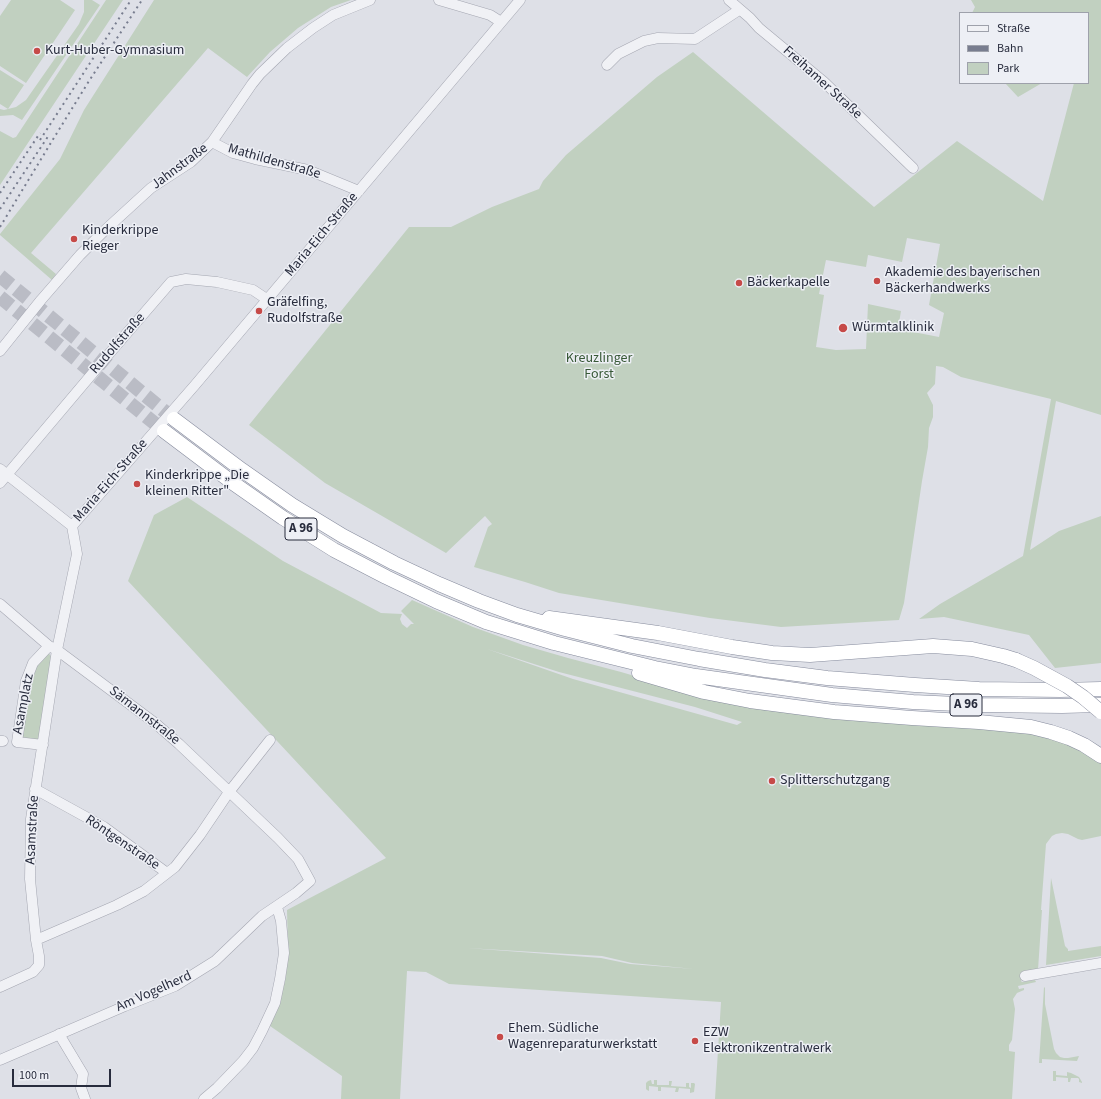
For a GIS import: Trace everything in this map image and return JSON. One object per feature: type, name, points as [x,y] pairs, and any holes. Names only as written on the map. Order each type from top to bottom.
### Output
[{"type":"highway","name":"A 96","points":[[174,418],[242,470],[292,505],[343,536],[394,563],[439,584],[517,615],[632,646],[772,671],[864,681],[979,689],[1101,689]]},
{"type":"highway","name":"A 96","points":[[164,431],[233,483],[283,518],[334,550],[436,601],[486,622],[554,643],[607,657],[696,676],[832,695],[913,702],[979,705],[1062,706],[1101,704]]},
{"type":"highway","points":[[517,615],[562,619],[658,633],[772,653],[810,655],[933,646],[972,649],[1003,656],[1034,668],[1067,686],[1101,712]]},
{"type":"highway","points":[[607,657],[621,667],[661,680],[724,697],[834,712],[1008,724],[1030,727],[1069,738],[1084,745],[1101,756]]},
{"type":"street","name":"Jahnstraße","points":[[0,351],[43,297],[80,255],[104,231],[151,188],[191,162],[212,142],[256,79],[287,48],[333,15],[370,0]]},
{"type":"street","points":[[439,0],[490,15],[500,22]]},
{"type":"street","name":"Maria-Eich-Straße","points":[[3,472],[72,526],[196,386],[520,0]]},
{"type":"street","name":"Freihamer Straße","points":[[729,0],[824,82],[913,168]]},
{"type":"street","points":[[607,65],[618,54],[644,41],[658,38],[695,39],[739,10]]},
{"type":"street","name":"Mathildenstraße","points":[[212,142],[233,153],[308,170],[359,191]]},
{"type":"street","name":"Rudolfstraße","points":[[0,483],[3,472],[172,282],[186,279],[217,282],[253,290],[268,300]]},
{"type":"street","points":[[53,648],[77,554],[72,526]]},
{"type":"street","name":"Sämannstraße","points":[[0,604],[53,648],[160,727],[278,838],[298,859],[310,881]]},
{"type":"street","name":"Asamstraße","points":[[0,987],[33,972],[39,965],[30,879],[31,819],[43,745],[53,648]]},
{"type":"street","name":"Asamplatz","points":[[43,745],[17,742],[26,682],[33,664],[53,648]]},
{"type":"street","points":[[36,940],[117,905],[144,891],[167,874],[175,867],[200,835],[229,792],[270,740]]},
{"type":"street","name":"Röntgenstraße","points":[[35,789],[104,827],[167,874]]},
{"type":"street","name":"Am Vogelherd","points":[[0,1060],[175,986],[215,961],[262,916],[277,907],[310,881]]},
{"type":"street","points":[[204,1099],[243,1061],[253,1048],[275,1003],[284,953],[281,921],[277,907]]},
{"type":"street","points":[[1025,976],[1101,963]]},
{"type":"street","points":[[59,1034],[83,1074],[81,1088],[85,1099]]},
{"type":"green space","points":[[11,0],[60,0],[75,10],[26,83],[0,66],[0,16]]},
{"type":"green space","points":[[84,0],[92,0],[100,5],[22,120],[13,115],[0,116],[0,109],[4,110],[16,107],[26,100],[79,24],[84,12]]},
{"type":"green space","points":[[106,0],[123,0],[0,185],[0,131],[13,138],[16,137]]},
{"type":"green space","points":[[154,0],[351,0],[331,7],[298,28],[270,52],[247,77],[208,48],[31,253],[56,274],[52,280],[0,234],[60,159],[84,110]]},
{"type":"green space","name":"Kreuzlinger Forst","points":[[971,0],[1101,0],[1101,415],[1056,401],[1030,550],[1059,531],[1101,516],[1101,663],[1055,668],[1029,635],[944,617],[919,619],[940,604],[1023,556],[1051,399],[961,377],[943,367],[936,366],[935,384],[927,393],[933,405],[933,417],[929,428],[928,447],[904,603],[899,620],[781,627],[710,618],[559,593],[474,567],[488,527],[492,524],[485,516],[446,553],[325,483],[249,425],[409,227],[451,227],[492,207],[539,189],[543,181],[566,155],[657,77],[693,52],[874,207],[957,141],[1043,201],[1074,84],[1089,84],[1089,12],[972,12],[975,7]],"holes":[[[907,238],[940,244],[929,305],[944,313],[939,337],[898,329],[901,311],[868,304],[866,349],[836,350],[816,347],[824,295],[819,294],[826,260],[866,267],[868,255],[902,262]]]},
{"type":"green space","points":[[0,70],[24,85],[8,109],[0,104]]},
{"type":"green space","points":[[1006,84],[1040,84],[1018,97]]},
{"type":"green space","points":[[187,497],[283,561],[381,613],[402,614],[400,619],[402,624],[407,628],[411,624],[414,624],[401,611],[412,600],[473,627],[523,645],[672,687],[1045,734],[1101,760],[1101,836],[1082,840],[1062,833],[1052,836],[1046,844],[1038,970],[1022,973],[1021,981],[1035,980],[1036,982],[1018,986],[1019,989],[1024,988],[1024,990],[1017,993],[1013,999],[1015,1009],[1012,1040],[1009,1045],[1009,1051],[1015,1052],[1012,1099],[715,1099],[721,1002],[449,984],[426,972],[407,971],[400,1099],[341,1099],[342,1076],[270,1026],[285,981],[288,953],[287,910],[386,858],[128,581],[154,515]],"holes":[[[487,649],[559,672],[695,707],[742,722],[737,725],[573,679]],[[467,948],[602,956],[632,963],[694,969],[630,964],[601,958]]]},
{"type":"green space","points":[[48,652],[52,658],[39,741],[22,739],[29,682],[36,665]]},
{"type":"green space","points":[[1051,878],[1065,946],[1068,951],[1101,946],[1101,956],[1046,965]]},
{"type":"green space","points":[[1044,987],[1045,1004],[1054,1049],[1060,1057],[1068,1058],[1079,1056],[1077,1061],[1042,1059],[1042,1063],[1039,1063]]},
{"type":"green space","points":[[1053,1071],[1056,1071],[1056,1075],[1067,1076],[1067,1072],[1071,1073],[1079,1077],[1082,1083],[1079,1082],[1078,1078],[1071,1078],[1070,1082],[1068,1082],[1068,1078],[1056,1077],[1056,1081],[1053,1081]]},
{"type":"green space","points":[[651,1080],[652,1084],[654,1084],[654,1080],[657,1080],[657,1085],[669,1085],[669,1081],[672,1081],[671,1086],[686,1087],[686,1083],[689,1083],[689,1087],[691,1088],[691,1083],[694,1083],[694,1092],[690,1093],[690,1089],[679,1088],[678,1092],[675,1092],[676,1088],[661,1087],[661,1091],[658,1091],[658,1087],[649,1086],[649,1091],[646,1089],[646,1083]]},
{"type":"tunnel","points":[[0,276],[174,419]]},
{"type":"tunnel","points":[[0,297],[164,431]]},
{"type":"railway","points":[[40,140],[131,0]]},
{"type":"railway","points":[[0,227],[89,81],[142,0]]},
{"type":"railway","points":[[0,193],[40,133]]},
{"type":"railway","points":[[0,209],[49,135]]},
{"type":"place","name":"Kurt-Huber-Gymnasium","points":[[37,51]]},
{"type":"place","name":"Kinderkrippe Rieger","points":[[74,239]]},
{"type":"place","name":"Akademie des bayerischen Bäckerhandwerks","points":[[877,281]]},
{"type":"place","name":"Bäckerkapelle","points":[[739,283]]},
{"type":"place","name":"Gräfelfing, Rudolfstraße","points":[[259,311]]},
{"type":"place","name":"Würmtalklinik","points":[[843,328]]},
{"type":"place","name":"Kinderkrippe „Die kleinen Ritter\"","points":[[137,484]]},
{"type":"place","name":"Splitterschutzgang","points":[[772,781]]},
{"type":"place","name":"Ehem. Südliche Wagenreparaturwerkstatt","points":[[500,1037]]},
{"type":"place","name":"EZW Elektronikzentralwerk","points":[[695,1041]]}]
